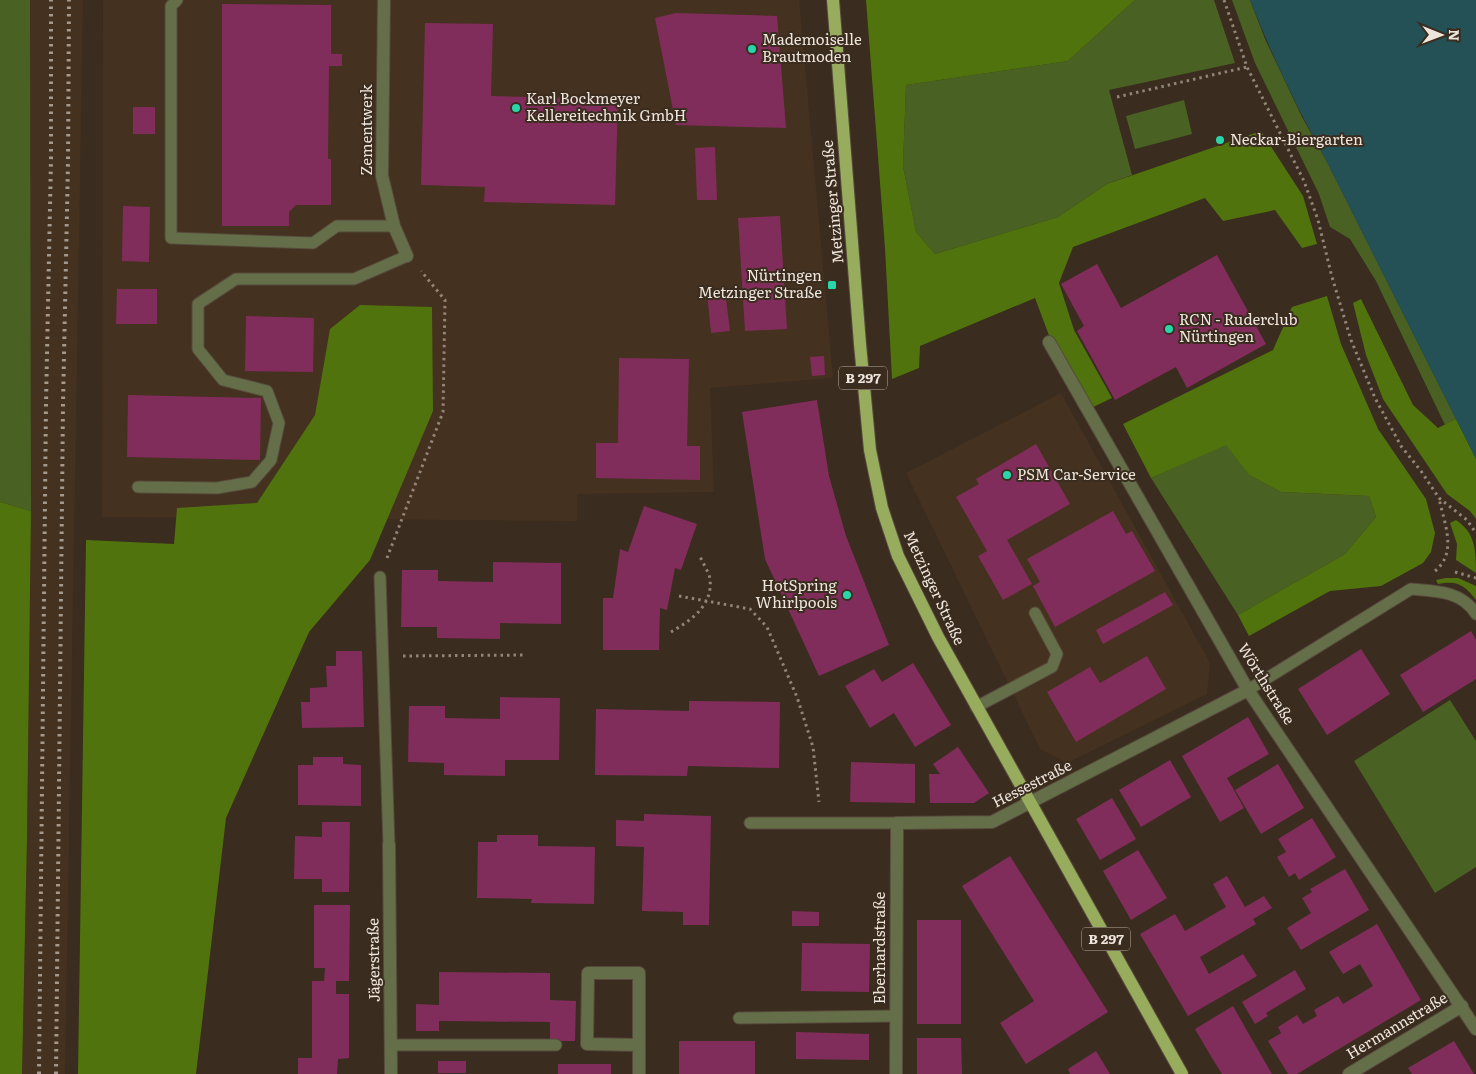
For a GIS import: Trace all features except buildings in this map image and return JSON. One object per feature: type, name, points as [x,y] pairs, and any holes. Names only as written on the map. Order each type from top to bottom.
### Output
[{"type":"main road","name":"Metzinger Straße","points":[[833,0],[870,450],[880,498],[898,556],[925,612],[976,707],[1032,803],[1063,863],[1182,1074]]},
{"type":"street","name":"Zementwerk","points":[[384,0],[382,176],[394,226],[407,256]]},
{"type":"street","name":"Wörthstraße","points":[[1048,342],[1248,690],[1476,1029]]},
{"type":"street","name":"Hessestraße","points":[[896,823],[992,822],[1248,690]]},
{"type":"street","name":"Eberhardstraße","points":[[896,823],[896,1074]]},
{"type":"street","name":"Jägerstraße","points":[[389,845],[391,1074]]},
{"type":"street","points":[[639,1045],[587,1044],[588,973],[639,973],[639,1045],[639,1074]]},
{"type":"street","name":"Hermannstraße","points":[[1350,1074],[1462,1006]]},
{"type":"lane","points":[[177,0],[171,6],[171,238],[313,243],[337,226],[394,226]]},
{"type":"lane","points":[[138,487],[217,488],[252,482],[271,460],[280,423],[267,391],[223,380],[198,349],[198,304],[236,279],[354,279],[407,256]]},
{"type":"lane","points":[[380,577],[389,845]]},
{"type":"lane","points":[[1248,690],[1411,589],[1440,591],[1458,596],[1471,606],[1476,614]]},
{"type":"lane","points":[[976,707],[1052,667],[1056,654],[1035,613]]},
{"type":"lane","name":"Hessestraße","points":[[750,823],[896,823]]},
{"type":"lane","points":[[739,1018],[896,1016]]},
{"type":"lane","points":[[392,1046],[556,1045]]},
{"type":"path","points":[[1224,0],[1247,67],[1304,182],[1318,220],[1332,277],[1351,340],[1375,398],[1401,446],[1422,471],[1439,498],[1450,544],[1442,565],[1411,589]]},
{"type":"path","points":[[1117,97],[1247,67]]},
{"type":"path","points":[[380,577],[443,412],[445,300],[407,256]]},
{"type":"path","points":[[1439,498],[1467,520],[1476,533]]},
{"type":"path","points":[[671,632],[692,620],[707,601],[710,579],[699,554]]},
{"type":"path","points":[[678,596],[750,609],[767,627],[797,697],[813,747],[822,823]]},
{"type":"path","points":[[382,656],[526,655]]},
{"type":"shaded area","points":[[30,0],[83,0],[65,1074],[22,1074],[31,511]]},
{"type":"shaded area","points":[[103,0],[799,0],[833,378],[710,388],[714,492],[577,494],[577,521],[102,517]]},
{"type":"shaded area","points":[[1061,393],[1210,663],[1207,694],[1067,763],[1040,749],[906,473]]},
{"type":"green space","points":[[0,0],[30,0],[31,511],[0,502]]},
{"type":"green space","points":[[866,0],[1135,0],[1068,61],[906,85],[903,166],[916,232],[935,254],[1058,217],[1107,184],[1261,131],[1303,196],[1317,244],[1302,248],[1275,210],[1223,221],[1205,198],[1073,247],[1059,283],[1074,330],[1112,398],[1091,408],[1050,338],[1035,298],[920,346],[919,368],[892,379],[885,248]]},
{"type":"green space","points":[[1135,0],[1214,0],[1235,63],[1109,90],[1132,175],[1107,184],[1058,217],[935,254],[916,232],[903,166],[906,85],[1068,61]]},
{"type":"green space","points":[[1232,0],[1250,0],[1265,39],[1302,117],[1327,162],[1456,419],[1445,425],[1376,281],[1350,239],[1330,227],[1319,194],[1255,63]]},
{"type":"green space","points":[[1184,100],[1192,134],[1135,149],[1126,116]]},
{"type":"green space","points":[[1327,296],[1341,344],[1378,429],[1426,499],[1435,533],[1431,552],[1423,563],[1381,586],[1330,591],[1249,636],[1238,615],[1345,554],[1376,517],[1369,496],[1281,492],[1249,475],[1226,445],[1151,478],[1123,424],[1273,350],[1292,307]]},
{"type":"green space","points":[[1361,299],[1413,405],[1438,428],[1456,419],[1476,459],[1476,519],[1470,511],[1447,494],[1383,399],[1366,355],[1353,303]]},
{"type":"green space","points":[[360,305],[432,307],[433,411],[370,560],[309,632],[226,818],[196,1074],[78,1074],[86,540],[174,544],[177,508],[257,503],[315,415],[330,329]]},
{"type":"green space","points":[[1226,444],[1249,475],[1281,492],[1369,496],[1376,517],[1345,554],[1238,615],[1151,478]]},
{"type":"green space","points":[[0,502],[31,511],[22,1074],[0,1074]]},
{"type":"green space","points":[[1456,520],[1463,525],[1471,537],[1475,550],[1476,573],[1456,560],[1457,544],[1450,523]]},
{"type":"green space","points":[[1458,578],[1476,586],[1476,600],[1460,585],[1455,583],[1438,584],[1436,580]]},
{"type":"green space","points":[[1450,700],[1476,741],[1476,867],[1435,893],[1354,761]]},
{"type":"water","points":[[1250,0],[1476,0],[1476,459],[1296,103],[1267,42]]},
{"type":"railway","points":[[39,1074],[46,404],[51,159],[51,0]]},
{"type":"railway","points":[[56,1074],[69,0]]},
{"type":"place","name":"Mademoiselle Brautmoden","points":[[752,49]]},
{"type":"place","name":"Karl Bockmeyer Kellereitechnik GmbH","points":[[516,108]]},
{"type":"place","name":"Neckar-Biergarten","points":[[1220,140]]},
{"type":"place","name":"Nürtingen Metzinger Straße","points":[[832,285]]},
{"type":"place","name":"RCN - Ruderclub Nürtingen","points":[[1169,329]]},
{"type":"place","name":"PSM Car-Service","points":[[1007,475]]},
{"type":"place","name":"HotSpring Whirlpools","points":[[847,595]]}]
